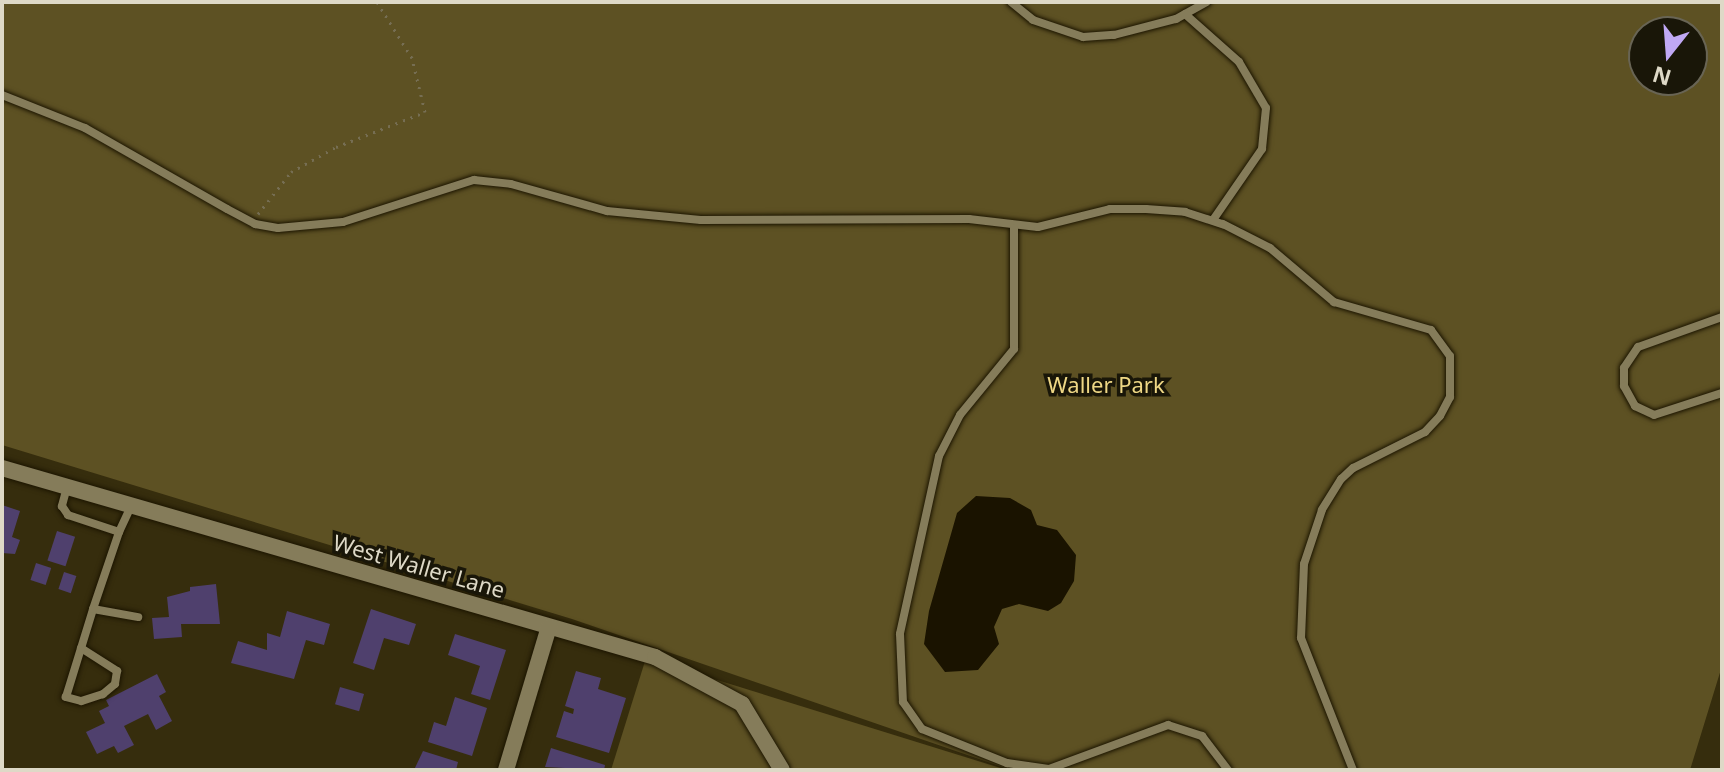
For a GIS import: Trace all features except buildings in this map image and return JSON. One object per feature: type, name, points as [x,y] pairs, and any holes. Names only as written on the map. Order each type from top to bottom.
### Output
[{"type":"street","name":"West Waller Lane","points":[[2,468],[655,657],[705,680],[742,704],[782,770]]},
{"type":"street","points":[[506,770],[549,627]]},
{"type":"lane","points":[[1011,2],[1033,20],[1083,37],[1114,35],[1185,14],[1207,2]]},
{"type":"lane","points":[[1185,14],[1239,62],[1266,108],[1262,149],[1213,220]]},
{"type":"lane","points":[[2,95],[85,128],[255,224],[306,228],[343,222],[474,180],[511,184],[607,211],[666,217],[969,219],[1014,228],[1065,223],[1110,209],[1185,212],[1213,220],[1270,248],[1334,302],[1431,330],[1450,356],[1452,388],[1440,416],[1425,432],[1353,468],[1341,479],[1318,519],[1304,564],[1301,638],[1353,770]]},
{"type":"lane","points":[[1014,228],[1014,349],[960,415],[939,456],[900,634],[903,702],[911,717],[932,735],[1007,763],[1049,769],[1168,725],[1202,736],[1228,770]]},
{"type":"lane","points":[[1722,317],[1638,347],[1624,368],[1624,386],[1635,406],[1654,415],[1722,393]]},
{"type":"lane","points":[[67,487],[62,506],[68,515],[119,532]]},
{"type":"lane","points":[[81,648],[117,671],[115,684],[103,694],[81,701],[66,697],[81,648],[93,609],[119,532],[131,505]]},
{"type":"lane","points":[[93,609],[138,617]]},
{"type":"path","points":[[255,224],[260,205],[291,172],[425,112],[412,58],[377,2]]},
{"type":"green space","name":"Waller Park","points":[[2,2],[1722,2],[1722,666],[1690,770],[1011,770],[572,619],[2,445]]},
{"type":"green space","points":[[646,658],[1007,770],[611,770]]},
{"type":"shaded area","points":[[976,496],[1010,498],[1031,510],[1037,525],[1057,530],[1076,555],[1074,581],[1061,603],[1048,611],[1019,604],[1002,609],[994,627],[999,644],[978,670],[945,672],[924,644],[929,611],[957,513]]}]
